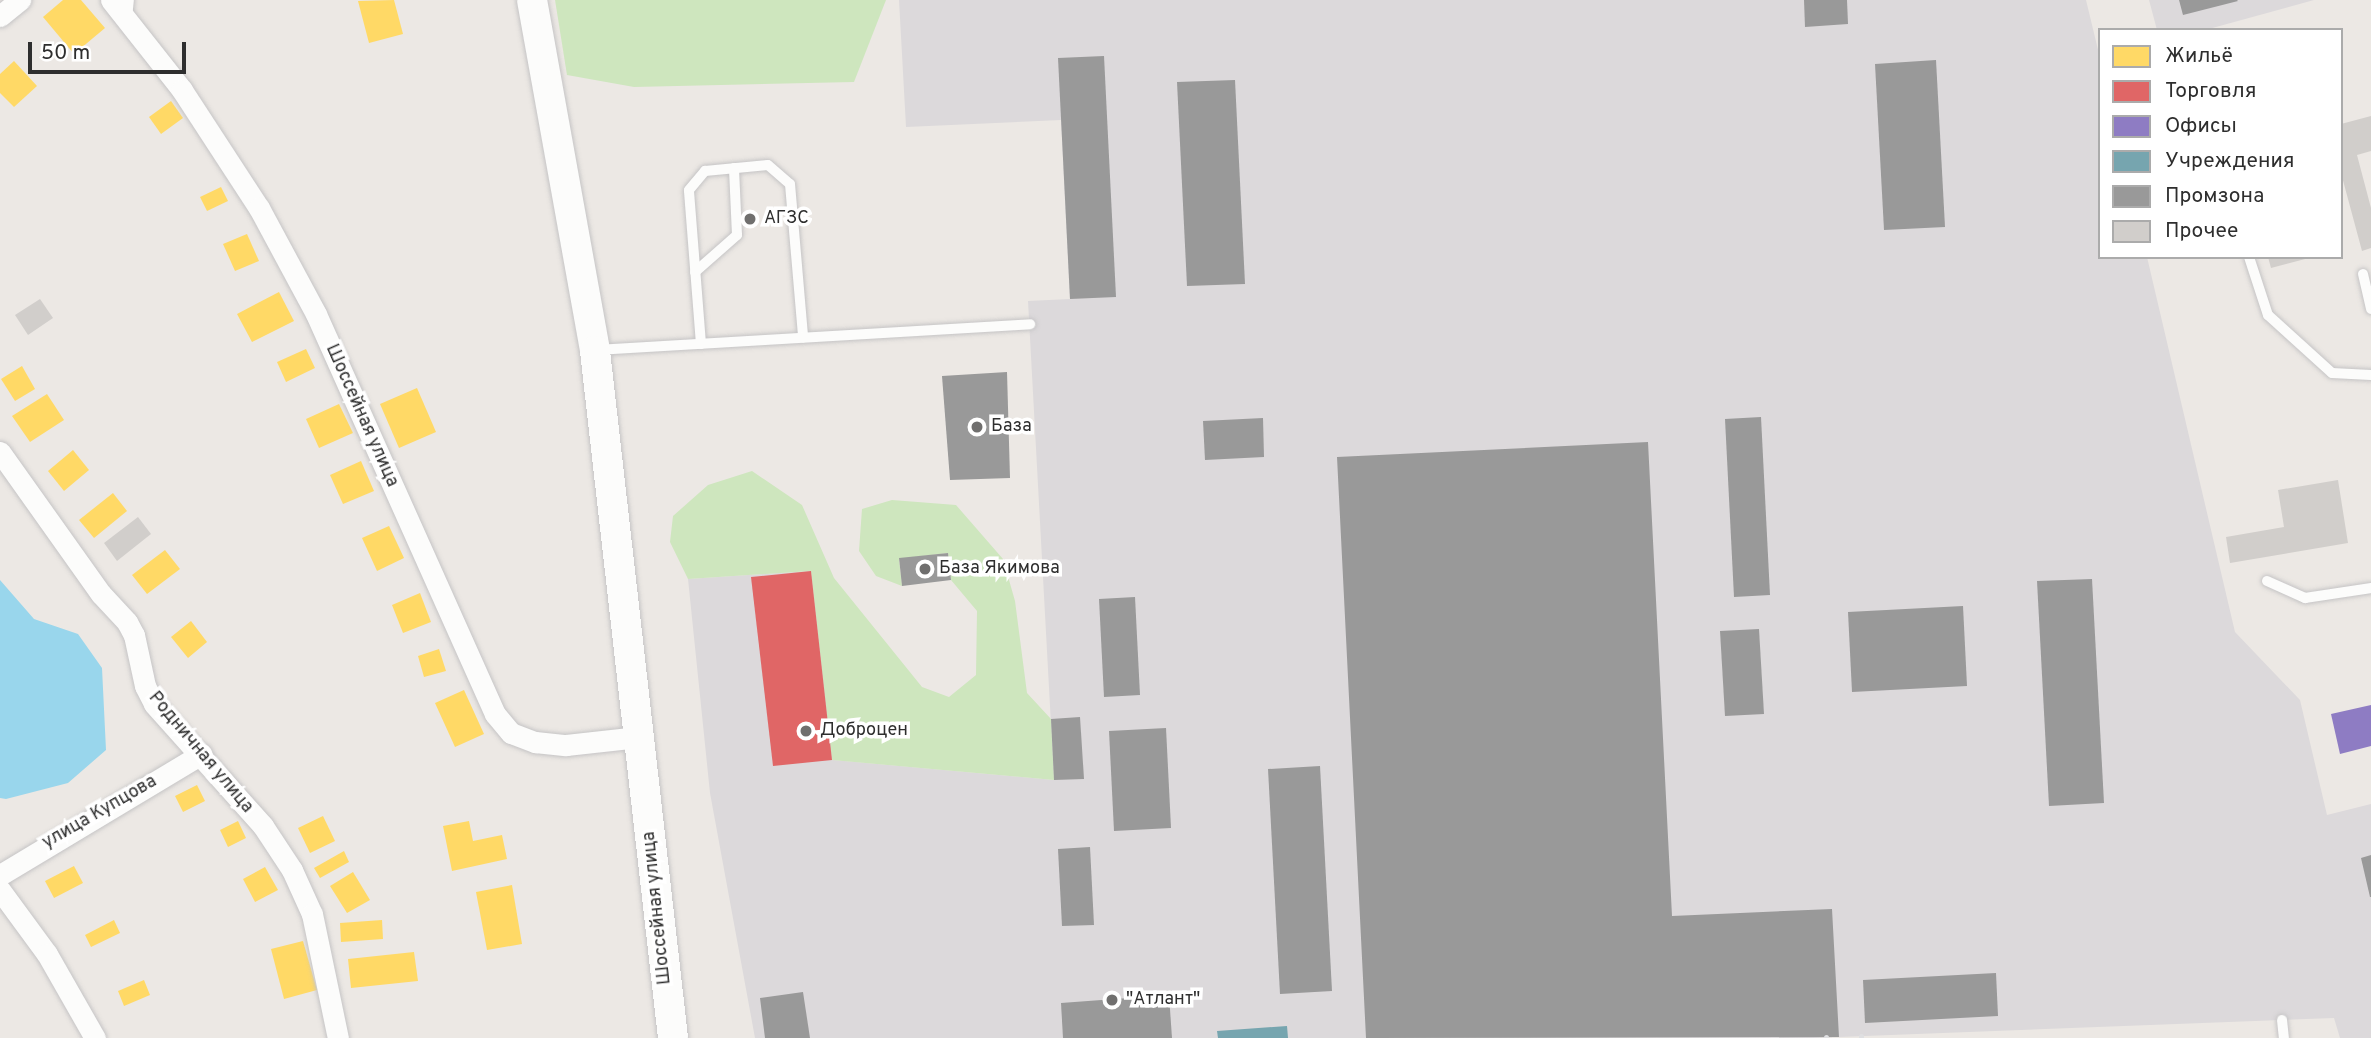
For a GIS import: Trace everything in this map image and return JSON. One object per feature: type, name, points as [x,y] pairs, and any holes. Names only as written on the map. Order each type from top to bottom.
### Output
[{"type":"street","points":[[0,16],[20,0]]},
{"type":"street","name":"Шоссейная улица","points":[[111,0],[128,9],[259,208],[316,314],[495,714],[511,733],[535,742],[566,745],[639,737]]},
{"type":"street","name":"Шоссейная улица","points":[[532,0],[595,351],[673,1038]]},
{"type":"street","name":"Родничная улица","points":[[0,452],[101,594],[127,622],[134,635],[145,687],[155,704],[263,826],[292,870],[312,914],[338,1038]]},
{"type":"street","name":"улица Купцова","points":[[0,876],[17,861],[201,754]]},
{"type":"street","points":[[0,890],[47,954],[95,1038]]},
{"type":"lane","points":[[701,344],[688,190],[705,171],[768,165],[790,184],[803,337]]},
{"type":"lane","points":[[695,272],[737,235],[734,168]]},
{"type":"lane","points":[[2250,259],[2268,315],[2332,373],[2371,374]]},
{"type":"lane","points":[[2363,274],[2371,309]]},
{"type":"lane","points":[[595,351],[1030,324]]},
{"type":"lane","points":[[2267,581],[2305,598],[2371,588]]},
{"type":"lane","points":[[2282,1020],[2284,1038]]},
{"type":"shaded area","points":[[899,0],[2086,0],[2098,50],[2098,259],[2147,259],[2235,632],[2300,700],[2327,815],[2371,804],[2371,1038],[2340,1038],[2334,1018],[1813,1038],[755,1038],[710,793],[688,579],[811,571],[833,760],[1054,780],[1028,301],[1070,299],[1061,120],[906,127]]},
{"type":"shaded area","points":[[2149,0],[2314,0],[2212,28],[2156,28]]},
{"type":"green space","points":[[555,0],[886,0],[854,82],[634,87],[567,75]]},
{"type":"green space","points":[[752,471],[802,505],[834,578],[922,687],[949,697],[976,675],[977,611],[951,580],[948,553],[899,559],[902,586],[876,576],[859,551],[862,509],[892,500],[956,505],[1003,559],[1015,601],[1027,693],[1051,719],[1054,780],[832,760],[811,571],[688,579],[670,542],[673,516],[708,485]]},
{"type":"water","points":[[0,580],[34,619],[78,634],[102,668],[106,750],[68,783],[6,799],[0,798]]},
{"type":"building: Жильё","points":[[63,0],[81,0],[105,28],[74,54],[43,17]]},
{"type":"building: Жильё","points":[[394,0],[403,34],[369,43],[358,1]]},
{"type":"building: Жильё","points":[[14,61],[37,86],[14,107],[0,93],[0,74]]},
{"type":"building: Жильё","points":[[171,101],[183,118],[161,134],[149,117]]},
{"type":"building: Жильё","points":[[221,187],[228,201],[207,211],[200,197]]},
{"type":"building: Жильё","points":[[247,234],[259,261],[235,271],[223,244]]},
{"type":"building: Жильё","points":[[279,292],[294,321],[252,342],[237,314]]},
{"type":"building: Жильё","points":[[306,349],[315,368],[286,382],[277,362]]},
{"type":"building: Жильё","points":[[22,366],[35,389],[15,401],[1,379]]},
{"type":"building: Жильё","points":[[417,388],[436,432],[399,448],[380,404]]},
{"type":"building: Жильё","points":[[47,394],[64,420],[30,442],[12,416]]},
{"type":"building: Жильё","points":[[339,404],[353,433],[319,448],[306,419]]},
{"type":"building: Жильё","points":[[73,450],[89,470],[64,491],[48,471]]},
{"type":"building: Жильё","points":[[361,461],[374,491],[343,504],[330,475]]},
{"type":"building: Жильё","points":[[113,493],[127,511],[94,538],[79,520]]},
{"type":"building: Жильё","points":[[389,526],[404,558],[377,571],[362,538]]},
{"type":"building: Жильё","points":[[165,550],[180,569],[147,594],[132,575]]},
{"type":"building: Жильё","points":[[420,593],[431,622],[403,633],[392,605]]},
{"type":"building: Жильё","points":[[191,621],[207,642],[188,658],[171,637]]},
{"type":"building: Жильё","points":[[439,649],[446,671],[424,677],[418,656]]},
{"type":"building: Жильё","points":[[464,690],[484,734],[455,747],[435,703]]},
{"type":"building: Жильё","points":[[197,785],[205,801],[183,812],[175,796]]},
{"type":"building: Жильё","points":[[323,816],[335,841],[310,853],[298,828]]},
{"type":"building: Жильё","points":[[238,821],[246,838],[228,847],[220,830]]},
{"type":"building: Жильё","points":[[469,821],[473,841],[502,835],[507,859],[452,871],[443,826]]},
{"type":"building: Жильё","points":[[344,851],[349,862],[320,878],[314,868]]},
{"type":"building: Жильё","points":[[74,866],[83,883],[54,898],[45,881]]},
{"type":"building: Жильё","points":[[265,867],[278,890],[255,902],[243,879]]},
{"type":"building: Жильё","points":[[353,872],[370,900],[347,913],[330,886]]},
{"type":"building: Жильё","points":[[512,885],[522,944],[487,950],[476,892]]},
{"type":"building: Жильё","points":[[114,920],[120,933],[91,947],[85,935]]},
{"type":"building: Жильё","points":[[382,920],[383,939],[341,942],[340,923]]},
{"type":"building: Жильё","points":[[303,941],[317,990],[284,999],[271,949]]},
{"type":"building: Жильё","points":[[414,952],[418,981],[351,988],[348,959]]},
{"type":"building: Жильё","points":[[144,980],[150,995],[124,1006],[118,991]]},
{"type":"building: Торговля","points":[[811,571],[832,760],[773,766],[751,577]]},
{"type":"building: Офисы","points":[[2371,705],[2371,746],[2340,754],[2331,714]]},
{"type":"building: Учреждения","points":[[1287,1026],[1288,1038],[1218,1038],[1217,1031]]},
{"type":"building: Промзона","points":[[1804,0],[1847,0],[1848,24],[1805,27]]},
{"type":"building: Промзона","points":[[2179,0],[2237,0],[2238,1],[2183,15]]},
{"type":"building: Промзона","points":[[1104,56],[1116,297],[1070,299],[1058,58]]},
{"type":"building: Промзона","points":[[1936,60],[1945,227],[1884,230],[1875,64]]},
{"type":"building: Промзона","points":[[1235,80],[1245,284],[1187,286],[1177,82]]},
{"type":"building: Промзона","name":"База","points":[[1007,372],[1010,478],[950,480],[942,376]]},
{"type":"building: Промзона","points":[[1761,417],[1770,595],[1734,597],[1725,419]]},
{"type":"building: Промзона","points":[[1263,418],[1264,457],[1205,460],[1203,421]]},
{"type":"building: Промзона","points":[[1648,442],[1672,916],[1832,909],[1839,1037],[1366,1038],[1337,457]]},
{"type":"building: Промзона","name":"База Якимова","points":[[948,553],[951,580],[902,586],[899,558]]},
{"type":"building: Промзона","points":[[2092,579],[2104,803],[2049,806],[2037,581]]},
{"type":"building: Промзона","points":[[1135,597],[1140,695],[1104,697],[1099,599]]},
{"type":"building: Промзона","points":[[1963,606],[1967,686],[1852,692],[1848,612]]},
{"type":"building: Промзона","points":[[1759,629],[1764,714],[1725,716],[1720,631]]},
{"type":"building: Промзона","points":[[1080,717],[1084,779],[1054,780],[1051,719]]},
{"type":"building: Промзона","points":[[1166,728],[1171,828],[1114,831],[1109,731]]},
{"type":"building: Промзона","points":[[1320,766],[1332,991],[1280,994],[1268,769]]},
{"type":"building: Промзона","points":[[1090,847],[1094,925],[1062,926],[1058,849]]},
{"type":"building: Промзона","points":[[2371,855],[2371,897],[2370,897],[2361,858]]},
{"type":"building: Промзона","points":[[1996,973],[1998,1016],[1865,1023],[1863,980]]},
{"type":"building: Промзона","points":[[803,992],[810,1038],[765,1038],[760,998]]},
{"type":"building: Промзона","points":[[1169,995],[1172,1038],[1063,1038],[1061,1003]]},
{"type":"building: Прочее","points":[[2371,116],[2371,151],[2357,155],[2371,208],[2371,248],[2362,251],[2343,180],[2343,123]]},
{"type":"building: Прочее","points":[[2269,259],[2305,259],[2271,268]]},
{"type":"building: Прочее","points":[[40,299],[53,318],[28,335],[15,315]]},
{"type":"building: Прочее","points":[[2338,480],[2348,543],[2230,563],[2226,537],[2284,527],[2278,490]]},
{"type":"building: Прочее","points":[[138,517],[151,534],[117,561],[104,543]]},
{"type":"place","name":"АГЗС","points":[[750,219]]},
{"type":"place","name":"База","points":[[977,427]]},
{"type":"place","name":"База Якимова","points":[[925,569]]},
{"type":"place","name":"Доброцен","points":[[806,731]]},
{"type":"place","name":"\"Атлант\"","points":[[1112,1000]]}]
